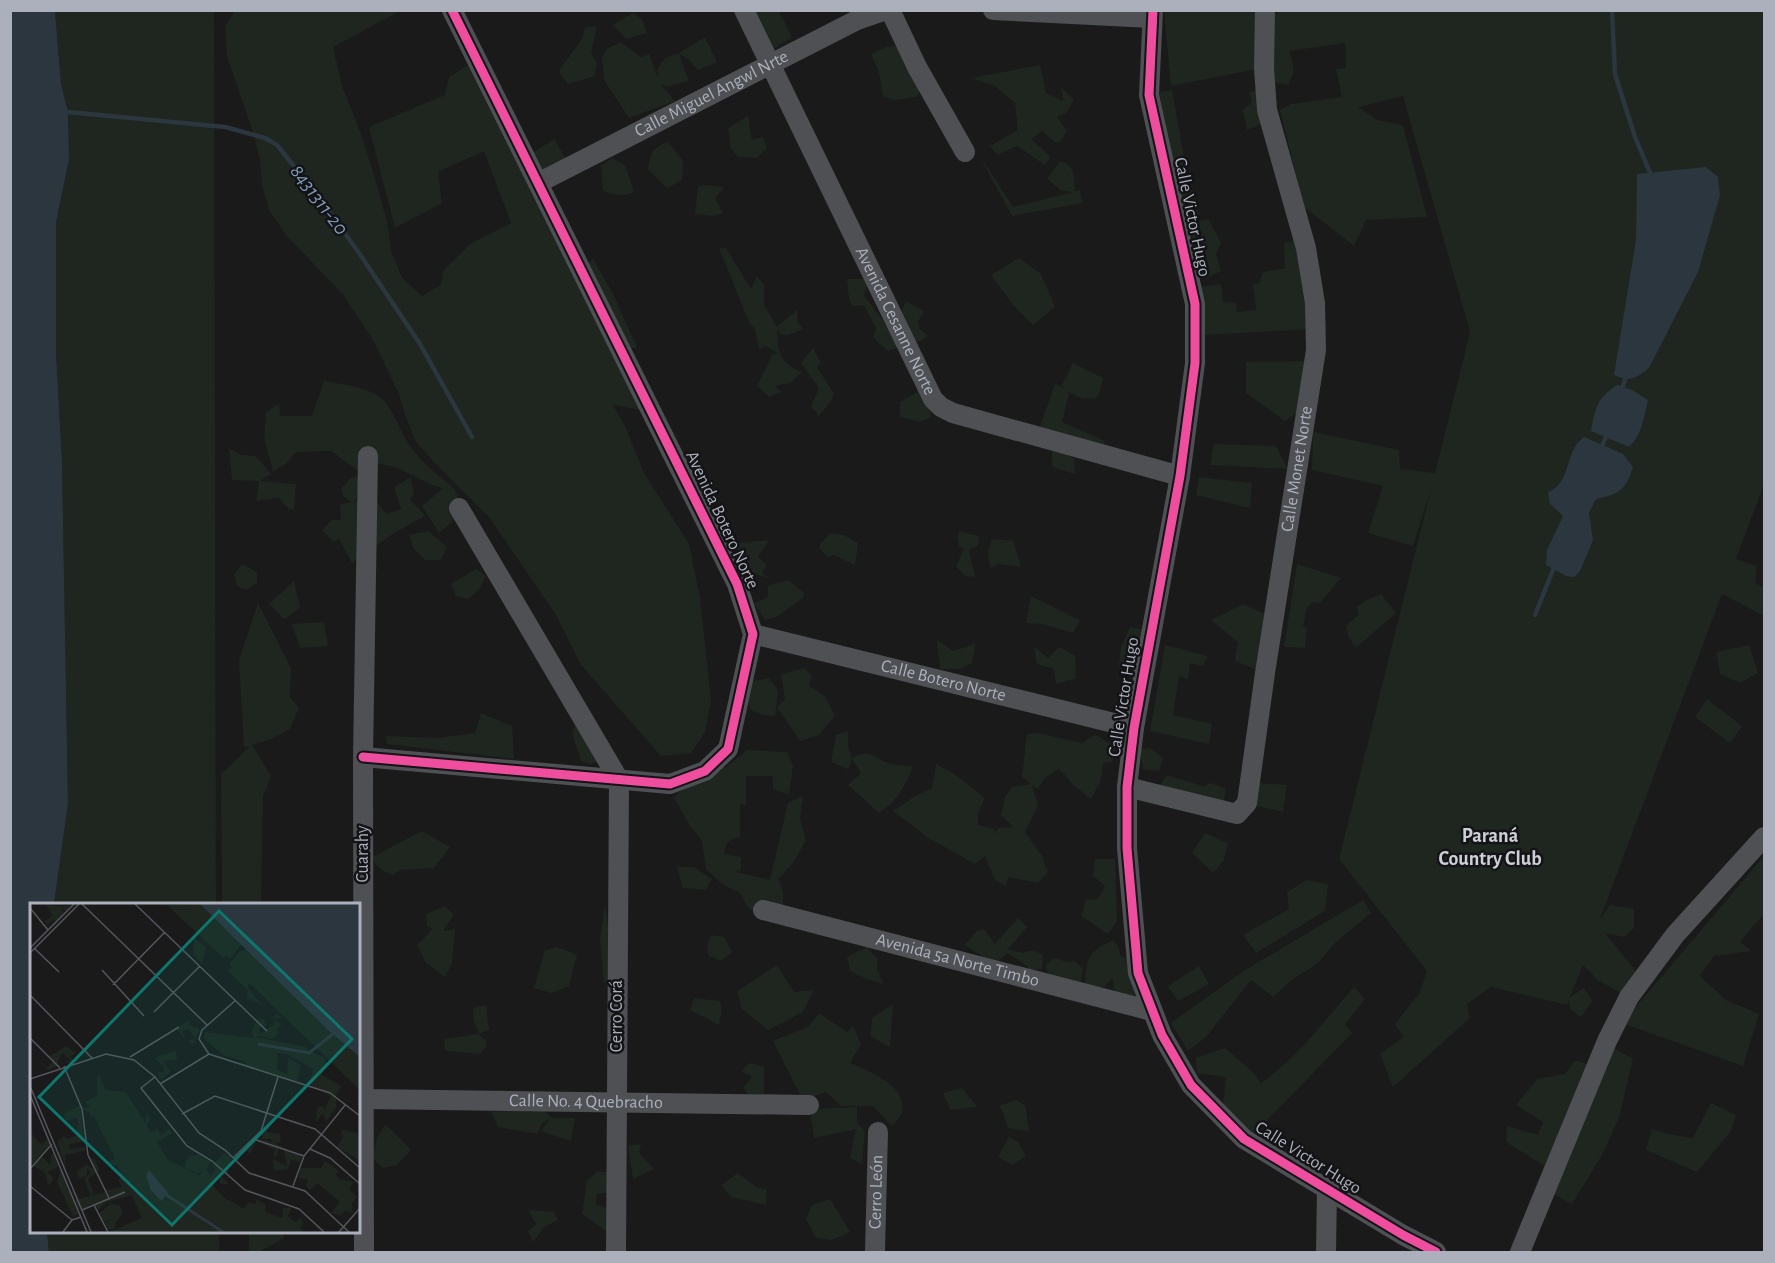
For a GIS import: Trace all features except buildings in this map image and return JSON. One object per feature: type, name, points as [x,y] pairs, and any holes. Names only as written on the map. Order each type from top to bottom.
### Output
[{"type":"street","name":"Avenida Botero Norte","points":[[452,10],[737,584],[753,634]]},
{"type":"street","name":"Avenida Cesanne Norte","points":[[744,10],[933,399],[941,407],[953,413],[1180,476]]},
{"type":"street","name":"Calle Miguel Angwl Nrte","points":[[538,183],[857,20],[888,10]]},
{"type":"street","points":[[888,10],[965,152]]},
{"type":"street","points":[[993,10],[1152,14]]},
{"type":"street","name":"Calle Monet Norte","points":[[1127,786],[1237,814],[1247,803],[1316,350],[1316,303],[1306,248],[1267,110],[1264,68],[1265,10]]},
{"type":"street","name":"Calle Victor Hugo","points":[[1152,14],[1149,96],[1194,304],[1195,363],[1180,476],[1134,728],[1127,786],[1127,849],[1138,973],[1161,1035],[1191,1086],[1244,1139],[1403,1235],[1436,1252]]},
{"type":"street","name":"Cuarahy","points":[[364,1252],[363,758],[368,456]]},
{"type":"street","points":[[459,508],[619,780]]},
{"type":"street","points":[[363,758],[670,784],[705,771],[728,749],[753,634]]},
{"type":"street","name":"Calle Botero Norte","points":[[753,634],[1134,728]]},
{"type":"street","name":"Cerro Corá","points":[[616,1252],[619,780]]},
{"type":"street","points":[[1520,1252],[1603,1052],[1629,997],[1675,935],[1764,837]]},
{"type":"street","name":"Avenida 5a Norte Timbo","points":[[763,910],[1152,1011]]},
{"type":"street","name":"Calle No. 4 Quebracho","points":[[364,1099],[809,1105]]},
{"type":"street","name":"Cerro León","points":[[875,1252],[878,1132]]},
{"type":"street","points":[[1326,1252],[1327,1189]]},
{"type":"shaded area","points":[[10,11],[55,11],[61,84],[68,112],[69,160],[56,222],[56,353],[62,461],[68,803],[54,903],[30,903],[30,1233],[47,1233],[49,1252],[10,1252]]},
{"type":"shaded area","points":[[55,11],[214,11],[216,903],[54,903],[68,803],[62,461],[56,353],[56,222],[69,160],[68,112],[61,84]]},
{"type":"shaded area","points":[[235,11],[400,11],[333,47],[342,86],[375,178],[388,226],[391,251],[402,278],[422,296],[441,285],[443,271],[470,244],[511,223],[484,151],[438,172],[442,203],[395,228],[369,127],[445,95],[449,77],[470,64],[642,410],[613,405],[625,426],[644,473],[689,544],[700,598],[711,701],[705,732],[691,753],[661,756],[581,665],[556,615],[489,517],[416,442],[399,394],[373,340],[344,296],[286,235],[269,210],[262,185],[260,160],[254,135],[227,56],[225,26]]},
{"type":"shaded area","points":[[752,11],[779,11],[792,37],[772,50]]},
{"type":"shaded area","points":[[1164,11],[1262,11],[1262,68],[1171,86]]},
{"type":"shaded area","name":"Paraná Country Club","points":[[1283,11],[1764,11],[1764,484],[1736,559],[1757,566],[1755,583],[1764,588],[1764,616],[1722,594],[1600,919],[1610,905],[1634,909],[1634,928],[1624,937],[1605,933],[1635,970],[1629,997],[1599,981],[1583,965],[1570,997],[1584,988],[1592,1001],[1581,1017],[1570,1009],[1569,1000],[1567,1005],[1491,987],[1467,1004],[1470,1018],[1393,1087],[1380,1054],[1404,1037],[1395,1024],[1420,992],[1427,971],[1339,859],[1431,489],[1413,546],[1368,533],[1383,486],[1312,470],[1313,432],[1399,450],[1400,469],[1435,473],[1470,332],[1403,96],[1358,107],[1377,120],[1403,125],[1427,217],[1366,220],[1354,246],[1304,207],[1280,110],[1291,104],[1342,97],[1336,69],[1346,68],[1345,43],[1290,51],[1294,72],[1288,85],[1267,81],[1271,15]]},
{"type":"shaded area","points":[[633,13],[642,19],[647,33],[626,39],[613,25]]},
{"type":"shaded area","points":[[597,26],[591,54],[597,62],[595,76],[568,84],[560,74],[560,69],[582,39],[585,27]]},
{"type":"shaded area","points":[[705,37],[717,62],[698,70],[688,59],[679,54],[689,81],[666,87],[660,83],[675,101],[629,118],[604,80],[602,56],[608,48],[621,42],[641,57],[649,54],[658,78],[658,69],[665,58],[679,53]]},
{"type":"shaded area","points":[[902,45],[921,88],[917,97],[894,100],[883,96],[879,73],[871,54],[886,47]]},
{"type":"shaded area","points":[[1040,65],[1046,93],[1063,101],[1061,87],[1074,100],[1066,113],[1057,117],[1067,131],[1060,142],[1055,142],[1042,131],[1031,139],[1051,157],[1045,165],[1017,146],[997,155],[990,146],[1018,130],[1015,103],[995,86],[971,78]]},
{"type":"shaded area","points":[[1260,88],[1263,123],[1247,130],[1243,110],[1252,102],[1249,93]]},
{"type":"shaded area","points":[[1172,90],[1185,162],[1199,215],[1185,216],[1159,92]]},
{"type":"shaded area","points":[[748,116],[752,140],[763,137],[767,148],[757,158],[738,157],[731,148],[728,128]]},
{"type":"shaded area","points":[[554,139],[565,158],[539,172],[531,154]]},
{"type":"shaded area","points":[[668,142],[683,161],[682,180],[667,188],[648,169],[653,152]]},
{"type":"shaded area","points":[[978,153],[1013,207],[1073,192],[1061,190],[1047,179],[1060,161],[1071,169],[1075,191],[1080,190],[1082,203],[1012,216]]},
{"type":"shaded area","points":[[612,158],[625,165],[634,192],[618,195],[603,191],[601,166]]},
{"type":"shaded area","points":[[1706,167],[1718,177],[1720,195],[1698,272],[1649,368],[1633,378],[1614,375],[1636,240],[1637,174]]},
{"type":"shaded area","points":[[705,185],[724,187],[715,198],[723,213],[712,216],[695,214],[698,187]]},
{"type":"shaded area","points":[[1209,220],[1221,243],[1216,254],[1221,271],[1204,279],[1189,226]]},
{"type":"shaded area","points":[[1299,240],[1311,329],[1202,335],[1202,287],[1221,284],[1223,302],[1236,303],[1237,312],[1256,310],[1253,284],[1259,283],[1263,272],[1285,268],[1284,243]]},
{"type":"shaded area","points":[[719,248],[726,248],[751,289],[757,277],[764,284],[764,305],[777,327],[798,309],[797,321],[803,329],[788,335],[780,334],[777,329],[777,337],[784,361],[802,372],[790,383],[775,386],[781,392],[769,397],[757,386],[772,355],[778,353],[765,346],[759,349],[755,330],[749,322]]},
{"type":"shaded area","points":[[1019,258],[1041,274],[1055,307],[1033,325],[1013,305],[991,275]]},
{"type":"shaded area","points":[[593,259],[612,292],[637,347],[630,349],[588,263]]},
{"type":"shaded area","points":[[847,279],[870,279],[864,295],[901,346],[888,351],[873,338],[876,328],[864,305],[852,306]]},
{"type":"shaded area","points":[[906,301],[924,311],[918,322],[920,329],[928,336],[918,342],[910,336],[900,314]]},
{"type":"shaded area","points":[[813,348],[821,363],[817,367],[834,394],[819,416],[811,407],[819,388],[801,363]]},
{"type":"shaded area","points":[[1311,361],[1305,407],[1285,421],[1246,393],[1246,362]]},
{"type":"shaded area","points":[[1073,363],[1103,378],[1096,398],[1083,399],[1066,391],[1069,394],[1062,422],[1105,441],[1100,452],[1039,429],[1055,384],[1064,388],[1062,385]]},
{"type":"shaded area","points":[[324,381],[364,389],[382,398],[404,436],[421,459],[455,490],[459,503],[456,515],[439,533],[422,506],[443,488],[388,465],[378,464],[357,470],[331,451],[296,452],[286,464],[273,471],[264,439],[266,412],[279,404],[280,416],[312,416]]},
{"type":"shaded area","points":[[1617,385],[1632,390],[1648,400],[1640,431],[1629,447],[1591,431],[1601,399]]},
{"type":"shaded area","points":[[917,392],[930,401],[931,417],[920,422],[900,417],[900,402]]},
{"type":"shaded area","points":[[1584,437],[1623,454],[1633,467],[1621,490],[1596,499],[1589,513],[1593,540],[1580,571],[1574,577],[1566,576],[1546,565],[1547,550],[1563,516],[1550,504],[1548,492],[1561,482],[1573,450]]},
{"type":"shaded area","points":[[1214,444],[1276,446],[1288,469],[1210,465]]},
{"type":"shaded area","points":[[229,448],[241,455],[256,456],[271,474],[260,481],[296,484],[294,510],[288,509],[279,498],[256,501],[259,481],[232,480]]},
{"type":"shaded area","points":[[1052,451],[1066,454],[1074,459],[1075,474],[1052,466]]},
{"type":"shaded area","points":[[359,476],[364,491],[353,502],[373,498],[387,514],[401,509],[394,487],[411,477],[414,494],[410,499],[425,516],[394,533],[352,563],[339,539],[333,542],[322,530],[331,520],[341,520],[340,505],[352,502],[344,497],[341,489],[350,478]]},
{"type":"shaded area","points":[[1199,477],[1252,483],[1250,508],[1196,495]]},
{"type":"shaded area","points":[[428,531],[447,547],[441,560],[425,560],[414,549],[409,535]]},
{"type":"shaded area","points":[[959,531],[979,536],[978,546],[969,549],[975,577],[965,576],[956,566],[964,549],[959,546],[957,539]]},
{"type":"shaded area","points":[[829,533],[844,535],[858,543],[855,565],[834,555],[827,557],[819,547]]},
{"type":"shaded area","points":[[992,539],[1013,541],[1021,567],[999,564],[990,568],[988,552]]},
{"type":"shaded area","points":[[769,540],[758,557],[767,565],[762,573],[771,579],[745,571],[748,564],[733,556],[739,543]]},
{"type":"shaded area","points":[[242,564],[257,572],[257,583],[246,590],[237,586],[234,575]]},
{"type":"shaded area","points":[[1297,564],[1341,578],[1320,603],[1313,602],[1307,608],[1303,626],[1307,628],[1305,648],[1284,647]]},
{"type":"shaded area","points":[[476,569],[486,576],[479,589],[468,599],[456,596],[451,584]]},
{"type":"shaded area","points":[[788,580],[804,593],[803,598],[776,617],[765,620],[754,603],[768,597],[768,586]]},
{"type":"shaded area","points":[[294,581],[300,608],[284,619],[269,604]]},
{"type":"shaded area","points":[[1381,594],[1396,613],[1356,648],[1348,636],[1346,626],[1359,614],[1356,607]]},
{"type":"shaded area","points":[[1031,596],[1080,620],[1073,633],[1042,624],[1026,623]]},
{"type":"shaded area","points":[[258,603],[291,668],[290,697],[299,708],[290,729],[269,740],[252,745],[271,776],[263,797],[261,903],[222,903],[221,774],[250,746],[244,747],[239,660]]},
{"type":"shaded area","points":[[1243,604],[1270,616],[1265,673],[1235,661],[1238,642],[1211,620]]},
{"type":"shaded area","points":[[324,622],[328,646],[300,648],[292,624]]},
{"type":"shaded area","points":[[1130,627],[1146,630],[1138,675],[1119,665],[1121,647]]},
{"type":"shaded area","points":[[937,640],[953,651],[975,644],[972,663],[960,669],[940,669]]},
{"type":"shaded area","points":[[1165,645],[1208,656],[1203,666],[1190,663],[1188,679],[1179,676],[1173,715],[1212,724],[1209,744],[1150,731]]},
{"type":"shaded area","points":[[1749,645],[1758,673],[1740,683],[1720,674],[1716,652]]},
{"type":"shaded area","points":[[1034,647],[1048,658],[1059,647],[1075,655],[1076,678],[1056,684],[1054,669],[1037,664]]},
{"type":"shaded area","points":[[804,668],[812,675],[809,686],[825,696],[835,716],[819,735],[800,741],[777,707],[785,700],[781,675]]},
{"type":"shaded area","points":[[769,678],[778,690],[775,716],[762,715],[751,710],[746,695],[753,681]]},
{"type":"shaded area","points":[[1707,699],[1742,726],[1730,743],[1695,717]]},
{"type":"shaded area","points":[[481,713],[512,726],[514,759],[387,744],[386,736],[438,738],[475,733]]},
{"type":"shaded area","points":[[577,720],[599,761],[590,764],[581,761],[572,733]]},
{"type":"shaded area","points":[[848,731],[848,748],[852,758],[867,754],[891,764],[913,766],[900,792],[879,813],[848,785],[861,773],[852,759],[848,769],[831,762],[836,735]]},
{"type":"shaded area","points":[[1037,733],[1082,743],[1095,735],[1115,746],[1112,762],[1103,763],[1101,780],[1091,799],[1058,769],[1045,778],[1038,789],[1032,785],[1038,806],[1025,832],[1042,856],[1048,872],[1038,883],[1008,877],[1006,886],[995,880],[985,856],[975,864],[930,839],[893,811],[932,788],[936,764],[954,774],[985,798],[978,813],[978,825],[994,829],[995,834],[998,828],[1013,827],[1001,815],[1005,797],[1011,787],[1031,784],[1022,777],[1027,734]]},
{"type":"shaded area","points":[[1150,748],[1163,758],[1159,771],[1143,769],[1140,749]]},
{"type":"shaded area","points":[[747,750],[787,752],[793,766],[789,795],[773,789],[773,776],[746,776],[746,805],[740,804],[740,836],[727,842],[724,854],[741,857],[741,869],[736,872],[770,880],[788,803],[803,796],[800,819],[806,840],[793,863],[778,879],[783,891],[783,910],[749,909],[740,893],[722,884],[706,869],[702,841],[674,798],[688,783],[720,762],[725,768]]},
{"type":"shaded area","points":[[1166,775],[1203,786],[1211,783],[1226,789],[1223,804],[1159,789]]},
{"type":"shaded area","points":[[1258,783],[1287,785],[1283,812],[1256,806]]},
{"type":"shaded area","points":[[422,831],[450,847],[434,868],[400,870],[393,875],[383,871],[370,858]]},
{"type":"shaded area","points":[[1205,833],[1228,843],[1224,860],[1213,873],[1192,853]]},
{"type":"shaded area","points":[[1764,856],[1764,914],[1740,942],[1751,951],[1714,956],[1700,976],[1726,1000],[1759,1014],[1743,1066],[1622,1023]]},
{"type":"shaded area","points":[[1095,859],[1115,859],[1117,921],[1108,934],[1081,916],[1086,900],[1098,899],[1105,886],[1093,876]]},
{"type":"shaded area","points":[[677,867],[694,867],[712,879],[706,890],[683,888]]},
{"type":"shaded area","points":[[1307,880],[1328,884],[1325,911],[1256,953],[1243,935],[1289,909],[1287,892]]},
{"type":"shaded area","points":[[1363,900],[1371,913],[1335,943],[1317,964],[1293,979],[1273,997],[1251,980],[1206,1037],[1188,1051],[1171,1023],[1245,970]]},
{"type":"shaded area","points":[[605,904],[609,931],[608,981],[604,984],[600,940]]},
{"type":"shaded area","points":[[445,906],[454,915],[443,931],[455,929],[452,963],[445,977],[426,963],[417,945],[433,929],[427,926],[426,914]]},
{"type":"shaded area","points":[[1018,918],[1027,927],[1008,949],[1023,953],[1033,950],[1043,955],[1042,969],[1031,970],[1007,953],[995,964],[964,945],[977,931],[984,929],[995,944]]},
{"type":"shaded area","points":[[711,935],[724,937],[732,952],[721,961],[709,956],[707,946]]},
{"type":"shaded area","points":[[1113,940],[1119,948],[1120,956],[1132,961],[1139,994],[1134,1005],[1115,997],[1113,978],[1103,988],[1085,984],[1086,968],[1090,956]]},
{"type":"shaded area","points":[[557,947],[577,955],[569,986],[551,993],[534,988],[545,950]]},
{"type":"shaded area","points":[[867,947],[878,959],[877,968],[883,984],[850,971],[847,957]]},
{"type":"shaded area","points":[[1054,958],[1068,962],[1075,961],[1083,969],[1081,981],[1074,985],[1053,985],[1045,966]]},
{"type":"shaded area","points":[[777,965],[794,992],[814,990],[803,1012],[768,1030],[742,1009],[737,991]]},
{"type":"shaded area","points":[[1199,966],[1209,984],[1178,1001],[1168,986]]},
{"type":"shaded area","points":[[1354,987],[1365,999],[1345,1024],[1352,1033],[1251,1137],[1223,1105],[1226,1077],[1197,1073],[1195,1058],[1225,1048],[1253,1072],[1261,1083],[1299,1050]]},
{"type":"shaded area","points":[[694,998],[720,1001],[722,1011],[719,1025],[690,1010]]},
{"type":"shaded area","points":[[893,1004],[890,1047],[870,1036],[872,1018]]},
{"type":"shaded area","points":[[486,1005],[489,1030],[479,1034],[474,1022],[473,1008]]},
{"type":"shaded area","points":[[819,1013],[847,1032],[853,1026],[861,1044],[850,1063],[887,1081],[895,1088],[902,1105],[901,1115],[892,1126],[873,1106],[841,1106],[826,1092],[810,1098],[800,1094],[773,1041],[808,1027]]},
{"type":"shaded area","points":[[479,1034],[486,1041],[486,1047],[480,1054],[445,1051],[444,1039]]},
{"type":"shaded area","points":[[1612,1047],[1633,1059],[1619,1118],[1602,1155],[1572,1204],[1553,1194]]},
{"type":"shaded area","points":[[1575,1060],[1592,1066],[1548,1168],[1506,1142],[1507,1126],[1538,1135],[1543,1122],[1516,1105],[1537,1079],[1565,1074]]},
{"type":"shaded area","points":[[750,1063],[764,1067],[764,1095],[749,1098],[744,1087],[752,1077],[741,1071]]},
{"type":"shaded area","points":[[962,1088],[977,1107],[950,1110],[943,1093]]},
{"type":"shaded area","points":[[1016,1100],[1025,1105],[1029,1131],[1008,1128],[999,1106]]},
{"type":"shaded area","points":[[1711,1103],[1736,1115],[1731,1131],[1697,1172],[1646,1150],[1652,1129],[1693,1138]]},
{"type":"shaded area","points":[[857,1107],[857,1123],[865,1131],[862,1164],[850,1158],[856,1129],[814,1138],[810,1109]]},
{"type":"shaded area","points":[[543,1109],[552,1118],[575,1118],[571,1141],[541,1131],[550,1119],[542,1123],[537,1134],[498,1127],[491,1112]]},
{"type":"shaded area","points":[[385,1124],[411,1150],[397,1165],[383,1168],[372,1158],[377,1138]]},
{"type":"shaded area","points":[[1009,1137],[1018,1142],[1026,1156],[1013,1165],[998,1157]]},
{"type":"shaded area","points":[[641,1144],[639,1153],[654,1169],[633,1179],[628,1146]]},
{"type":"shaded area","points":[[597,1172],[611,1172],[616,1189],[597,1194],[596,1204],[613,1210],[610,1234],[582,1214],[587,1180]]},
{"type":"shaded area","points":[[738,1173],[756,1187],[767,1190],[766,1205],[731,1197],[721,1185]]},
{"type":"shaded area","points":[[830,1199],[850,1232],[832,1240],[816,1238],[806,1219],[812,1205]]},
{"type":"shaded area","points":[[528,1210],[554,1212],[558,1220],[544,1227],[533,1242],[528,1231],[536,1224]]},
{"type":"shaded area","points":[[47,1233],[219,1233],[219,1252],[49,1252]]},
{"type":"shaded area","points":[[249,1233],[283,1233],[284,1238],[259,1252],[249,1252]]},
{"type":"waterway","points":[[1612,10],[1615,74],[1635,137],[1651,175]]},
{"type":"waterway","name":"8431311-20","points":[[68,112],[225,127],[265,138],[277,145],[321,200],[420,344],[472,437]]},
{"type":"waterway","points":[[1621,391],[1627,374]]},
{"type":"waterway","points":[[1600,451],[1607,434]]},
{"type":"waterway","points":[[1535,615],[1555,565]]},
{"type":"cycle path","points":[[363,757],[670,784],[705,771],[728,749],[753,634],[737,584],[452,10]]},
{"type":"cycle path","points":[[1153,10],[1149,95],[1195,304],[1195,363],[1180,476],[1134,728],[1127,787],[1127,848],[1138,973],[1162,1035],[1191,1085],[1244,1139],[1403,1235],[1436,1252]]},
{"type":"district","name":"Paraná Country Club","points":[[1490,848]]}]
